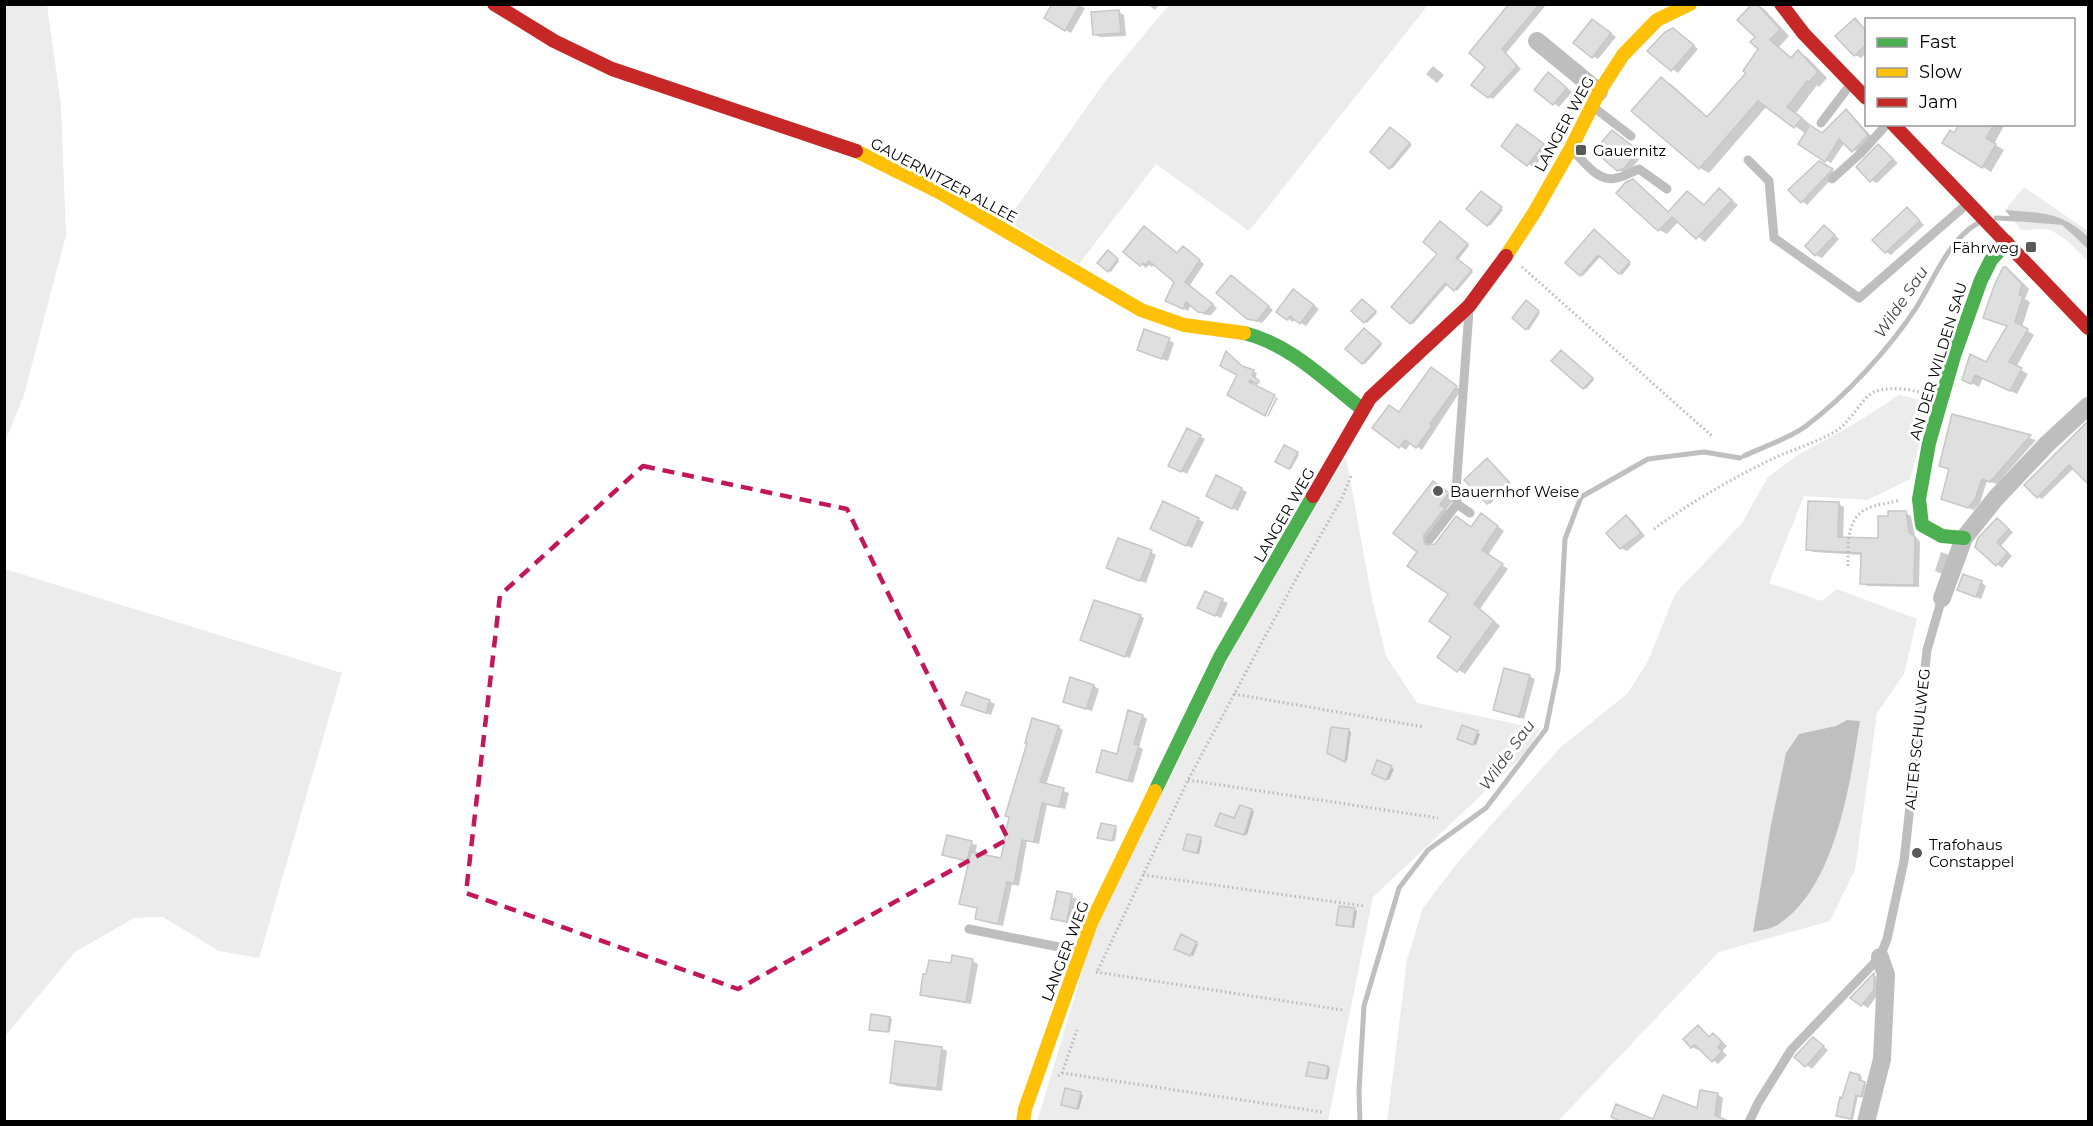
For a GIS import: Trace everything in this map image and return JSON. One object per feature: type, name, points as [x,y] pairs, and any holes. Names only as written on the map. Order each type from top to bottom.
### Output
[{"type":"street","name":"GAUERNITZER ALLEE","points":[[494,4],[554,42],[612,69],[861,153],[939,192],[1141,310],[1165,320],[1224,329],[1262,339],[1295,359],[1362,410]]},
{"type":"street","name":"LANGER WEG","points":[[1023,1122],[1025,1109],[1091,923],[1220,657],[1362,410],[1370,398],[1469,306],[1508,254],[1623,55],[1643,32],[1670,12],[1690,4]]},
{"type":"street","points":[[1781,4],[1804,34],[1865,97]]},
{"type":"street","points":[[1537,41],[1596,99]]},
{"type":"street","points":[[1895,126],[2088,328]]},
{"type":"street","name":"AN DER WILDEN SAU","points":[[1964,538],[1948,538],[1931,532],[1922,525],[1919,499],[1929,443],[1954,356],[1980,280],[1991,260],[2007,242]]},
{"type":"street","name":"ALTER SCHULWEG","points":[[1942,598],[1964,538],[1995,499],[2047,444],[2088,406]]},
{"type":"street","name":"ALTER SCHULWEG","points":[[1866,1122],[1882,1059],[1886,975],[1880,957]]},
{"type":"lane","points":[[1821,123],[1852,83]]},
{"type":"lane","points":[[1596,99],[1631,136]]},
{"type":"lane","points":[[1832,179],[1861,153],[1885,126]]},
{"type":"lane","points":[[1571,148],[1598,175],[1607,180],[1619,178],[1639,169],[1667,189]]},
{"type":"lane","points":[[1748,160],[1769,181],[1774,238],[1859,298],[1972,205]]},
{"type":"lane","points":[[1430,539],[1457,504],[1456,490],[1469,306]]},
{"type":"lane","points":[[1457,504],[1470,513]]},
{"type":"lane","name":"ALTER SCHULWEG","points":[[1880,957],[1887,939],[1904,861],[1927,650],[1942,598]]},
{"type":"lane","points":[[969,929],[1081,951]]},
{"type":"lane","points":[[1749,1122],[1791,1050],[1880,957]]},
{"type":"path","points":[[1508,254],[1712,436]]},
{"type":"path","points":[[1654,529],[1686,506],[1727,482],[1837,430],[1852,417],[1870,393],[1884,389],[1905,389],[1942,398]]},
{"type":"path","points":[[1343,1010],[1096,972],[1188,780],[1342,498],[1354,468]]},
{"type":"path","points":[[1848,566],[1851,530],[1857,515],[1867,509],[1904,498],[1919,499]]},
{"type":"path","points":[[1234,694],[1424,727]]},
{"type":"path","points":[[1188,780],[1438,818]]},
{"type":"path","points":[[1143,875],[1364,906]]},
{"type":"path","points":[[1054,1080],[1062,1073],[1077,1028]]},
{"type":"path","points":[[1062,1073],[1322,1112]]},
{"type":"highlighted area","points":[[643,466],[847,509],[1008,839],[738,989],[466,893],[500,595]]},
{"type":"shaded area","points":[[5,4],[47,5],[61,105],[66,235],[24,395],[5,442]]},
{"type":"shaded area","points":[[1169,5],[1428,5],[1249,231],[1156,164],[1079,264],[1007,221],[1103,84]]},
{"type":"shaded area","points":[[2024,187],[2088,231],[2088,237],[2069,222],[2050,215],[2005,210]]},
{"type":"shaded area","points":[[2005,210],[2050,215],[2069,222],[2088,237],[2088,249],[2062,225],[2014,221]]},
{"type":"shaded area","points":[[2014,221],[2062,225],[2088,249],[2088,261],[2067,240],[2049,229],[2021,230]]},
{"type":"shaded area","points":[[1899,395],[1931,402],[1910,479],[1867,500],[1804,496],[1769,583],[1822,601],[1837,589],[1917,619],[1904,674],[1877,713],[1855,870],[1830,921],[1719,952],[1558,1121],[1387,1122],[1407,960],[1423,908],[1458,862],[1561,747],[1628,693],[1648,661],[1675,594],[1742,523],[1768,477],[1798,455],[1859,421]]},
{"type":"shaded area","points":[[1346,457],[1372,599],[1386,656],[1417,703],[1540,729],[1526,753],[1373,897],[1328,1121],[1037,1122],[1094,932],[1241,633]]},
{"type":"shaded area","points":[[5,569],[342,673],[259,958],[219,951],[163,917],[134,918],[75,952],[5,1036]]},
{"type":"shaded area","points":[[1847,720],[1860,721],[1845,802],[1827,859],[1814,885],[1798,907],[1776,926],[1753,932],[1786,753],[1799,734],[1836,726]]},
{"type":"building","points":[[1052,4],[1080,4],[1065,31],[1044,18]]},
{"type":"building","points":[[1509,4],[1540,4],[1502,49],[1517,66],[1488,98],[1471,85],[1485,67],[1469,53]]},
{"type":"building","points":[[1752,4],[1757,4],[1780,29],[1770,40],[1791,58],[1798,50],[1818,72],[1809,82],[1807,81],[1787,107],[1802,118],[1794,128],[1758,101],[1699,169],[1631,111],[1661,77],[1707,117],[1746,73],[1743,71],[1758,49],[1750,42],[1755,37],[1737,20]]},
{"type":"building","points":[[1119,10],[1121,33],[1093,35],[1091,12]]},
{"type":"building","points":[[1855,18],[1865,30],[1865,46],[1854,56],[1835,36]]},
{"type":"building","points":[[1592,19],[1611,33],[1592,58],[1573,43]]},
{"type":"building","points":[[1673,28],[1694,45],[1671,71],[1647,51],[1665,32]]},
{"type":"building","points":[[1548,72],[1567,88],[1553,105],[1534,90]]},
{"type":"building","points":[[1846,109],[1868,135],[1852,152],[1839,139],[1825,162],[1798,144],[1810,125],[1822,133]]},
{"type":"building","points":[[1517,124],[1544,144],[1527,166],[1501,146]]},
{"type":"building","points":[[1958,126],[1993,126],[1986,138],[1996,144],[1982,168],[1942,143],[1950,130],[1954,133]]},
{"type":"building","points":[[1390,127],[1410,143],[1389,169],[1370,152]]},
{"type":"building","points":[[1612,130],[1639,151],[1623,169],[1617,171],[1594,151]]},
{"type":"building","points":[[1878,144],[1893,159],[1870,182],[1856,167]]},
{"type":"building","points":[[1819,161],[1833,169],[1801,203],[1788,190]]},
{"type":"building","points":[[1633,179],[1668,212],[1687,191],[1704,205],[1719,188],[1732,200],[1696,239],[1672,217],[1658,231],[1616,193],[1626,182]]},
{"type":"building","points":[[1481,191],[1502,207],[1487,226],[1466,209]]},
{"type":"building","points":[[1907,207],[1920,221],[1885,253],[1872,240]]},
{"type":"building","points":[[1440,221],[1468,244],[1456,258],[1472,270],[1454,291],[1445,283],[1410,324],[1391,307],[1437,254],[1423,242]]},
{"type":"building","points":[[1824,225],[1835,235],[1815,256],[1805,246]]},
{"type":"building","points":[[1144,226],[1177,253],[1183,246],[1200,260],[1185,282],[1213,304],[1205,313],[1198,312],[1186,302],[1183,309],[1165,301],[1174,282],[1149,261],[1146,265],[1143,263],[1140,266],[1123,252]]},
{"type":"building","points":[[1594,229],[1630,262],[1619,274],[1598,255],[1580,276],[1565,263]]},
{"type":"building","points":[[1108,250],[1118,259],[1108,272],[1097,263]]},
{"type":"building","points":[[2003,267],[2006,267],[2022,284],[2019,295],[2023,296],[2015,322],[2028,329],[2009,362],[2022,368],[2010,391],[1975,375],[1971,384],[1962,380],[1970,354],[1986,362],[2007,326],[1983,318]]},
{"type":"building","points":[[1231,275],[1269,306],[1257,321],[1247,319],[1216,293]]},
{"type":"building","points":[[1293,289],[1314,305],[1300,324],[1290,316],[1287,320],[1276,312]]},
{"type":"building","points":[[1362,299],[1376,311],[1364,323],[1351,311]]},
{"type":"building","points":[[1526,300],[1539,311],[1526,330],[1512,318]]},
{"type":"building","points":[[1364,328],[1381,343],[1362,364],[1345,349]]},
{"type":"building","points":[[1144,329],[1170,338],[1162,359],[1137,350]]},
{"type":"building","points":[[1561,350],[1593,378],[1583,389],[1551,361]]},
{"type":"building","points":[[1226,351],[1242,366],[1254,370],[1252,375],[1259,381],[1257,384],[1250,380],[1249,382],[1275,395],[1265,416],[1227,395],[1237,375],[1220,366]]},
{"type":"building","points":[[1431,367],[1457,386],[1416,448],[1405,440],[1399,448],[1372,428],[1389,405],[1399,412]]},
{"type":"building","points":[[1952,414],[2031,435],[1990,482],[1982,479],[1975,500],[1968,508],[1941,499],[1949,469],[1939,466]]},
{"type":"building","points":[[2088,421],[2088,484],[2069,465],[2037,498],[2024,485]]},
{"type":"building","points":[[1187,428],[1201,435],[1181,472],[1168,466]]},
{"type":"building","points":[[1284,445],[1298,452],[1289,469],[1275,462]]},
{"type":"building","points":[[1487,458],[1509,482],[1487,504],[1464,480]]},
{"type":"building","points":[[1216,475],[1242,488],[1232,509],[1206,496]]},
{"type":"building","points":[[1433,481],[1449,493],[1440,505],[1445,508],[1424,535],[1426,545],[1435,544],[1456,516],[1471,527],[1481,513],[1498,526],[1482,550],[1503,564],[1474,604],[1494,621],[1457,672],[1437,657],[1451,637],[1429,621],[1448,594],[1407,566],[1417,552],[1393,533]]},
{"type":"building","points":[[1163,501],[1199,518],[1186,546],[1150,529]]},
{"type":"building","points":[[1808,501],[1839,502],[1838,537],[1878,538],[1878,516],[1888,516],[1888,511],[1906,511],[1909,532],[1915,537],[1914,585],[1860,584],[1861,553],[1806,550]]},
{"type":"building","points":[[1626,515],[1641,533],[1620,549],[1606,533]]},
{"type":"building","points":[[1997,518],[2009,529],[1997,542],[2008,553],[1996,566],[1975,547],[1978,538]]},
{"type":"building","points":[[1118,538],[1152,550],[1140,581],[1106,568]]},
{"type":"building","points":[[1963,574],[1982,581],[1976,597],[1957,590]]},
{"type":"building","points":[[1205,591],[1223,599],[1215,616],[1197,608]]},
{"type":"building","points":[[1094,600],[1141,615],[1125,657],[1080,640]]},
{"type":"building","points":[[1504,668],[1530,675],[1519,717],[1493,710]]},
{"type":"building","points":[[1070,677],[1094,685],[1086,709],[1063,702]]},
{"type":"building","points":[[966,692],[990,700],[986,713],[961,705]]},
{"type":"building","points":[[1128,710],[1143,715],[1134,744],[1139,745],[1128,781],[1096,772],[1102,750],[1117,754]]},
{"type":"building","points":[[1032,718],[1059,726],[1040,782],[1064,788],[1059,807],[1042,803],[1034,842],[1022,840],[1014,884],[1007,882],[998,924],[975,919],[977,908],[959,904],[971,852],[1001,858],[1009,817],[1005,816],[1027,743],[1025,743]]},
{"type":"building","points":[[1462,725],[1478,731],[1473,745],[1457,739]]},
{"type":"building","points":[[1331,727],[1349,729],[1345,762],[1327,753]]},
{"type":"building","points":[[1377,760],[1392,766],[1386,780],[1372,774]]},
{"type":"building","points":[[1240,805],[1252,809],[1244,835],[1215,826],[1220,813],[1234,818]]},
{"type":"building","points":[[1101,823],[1116,826],[1112,841],[1097,838]]},
{"type":"building","points":[[1187,834],[1201,837],[1197,853],[1183,850]]},
{"type":"building","points":[[947,835],[972,841],[967,861],[942,855]]},
{"type":"building","points":[[1057,891],[1072,894],[1067,922],[1051,919]]},
{"type":"building","points":[[1339,906],[1355,908],[1352,927],[1336,925]]},
{"type":"building","points":[[1181,934],[1197,942],[1190,956],[1174,949]]},
{"type":"building","points":[[952,955],[973,959],[966,1002],[920,995],[923,974],[926,974],[929,960],[951,963]]},
{"type":"building","points":[[1874,973],[1874,990],[1861,1006],[1850,998]]},
{"type":"building","points":[[871,1014],[890,1017],[888,1032],[869,1030]]},
{"type":"building","points":[[1698,1025],[1709,1037],[1713,1033],[1722,1042],[1718,1047],[1722,1051],[1712,1062],[1695,1045],[1691,1048],[1683,1039]]},
{"type":"building","points":[[1813,1037],[1824,1046],[1805,1067],[1794,1057]]},
{"type":"building","points":[[895,1041],[942,1047],[937,1088],[890,1083]]},
{"type":"building","points":[[1309,1062],[1328,1066],[1326,1079],[1306,1076]]},
{"type":"building","points":[[1850,1072],[1860,1075],[1859,1080],[1865,1082],[1861,1097],[1856,1095],[1851,1119],[1836,1116],[1840,1097],[1842,1098]]},
{"type":"building","points":[[1065,1088],[1081,1092],[1077,1109],[1061,1105]]},
{"type":"building","points":[[1700,1090],[1718,1093],[1715,1115],[1730,1122],[1621,1122],[1611,1117],[1616,1104],[1653,1119],[1663,1095],[1697,1108]]},
{"type":"waterway","name":"Wilde Sau","points":[[1996,218],[2017,219]]},
{"type":"waterway","name":"Wilde Sau","points":[[1744,456],[1800,430],[1851,386],[1905,324],[1950,250],[1967,230],[1978,223]]},
{"type":"waterway","name":"Wilde Sau","points":[[1360,1122],[1359,1090],[1364,1006],[1399,888],[1428,850],[1486,808],[1546,729],[1558,670],[1565,539],[1581,497],[1648,459],[1704,452],[1740,458]]},
{"type":"traffic: fast","points":[[1964,538],[1942,536],[1922,525],[1919,499],[1929,443],[1954,356],[1981,280],[1991,260],[2007,242]]},
{"type":"traffic: fast","points":[[1244,333],[1261,338],[1292,354],[1362,409]]},
{"type":"traffic: fast","points":[[1155,791],[1220,657],[1313,496]]},
{"type":"traffic: slow","points":[[1506,256],[1534,213],[1571,148],[1599,92],[1623,55],[1657,20],[1690,4]]},
{"type":"traffic: slow","points":[[856,151],[939,192],[1141,310],[1184,325],[1244,333]]},
{"type":"traffic: slow","points":[[1023,1122],[1025,1109],[1091,923],[1155,791]]},
{"type":"traffic: jam","points":[[494,4],[554,41],[612,69],[856,151]]},
{"type":"traffic: jam","points":[[1781,4],[1804,34],[1865,97]]},
{"type":"traffic: jam","points":[[1895,126],[2088,328]]},
{"type":"traffic: jam","points":[[1313,496],[1370,398],[1469,306],[1506,256]]},
{"type":"place","name":"Gauernitz","points":[[1581,150]]},
{"type":"place","name":"Fährweg","points":[[2031,247]]},
{"type":"place","name":"Bauernhof Weise","points":[[1438,491]]},
{"type":"place","name":"Trafohaus Constappel","points":[[1917,853]]}]
